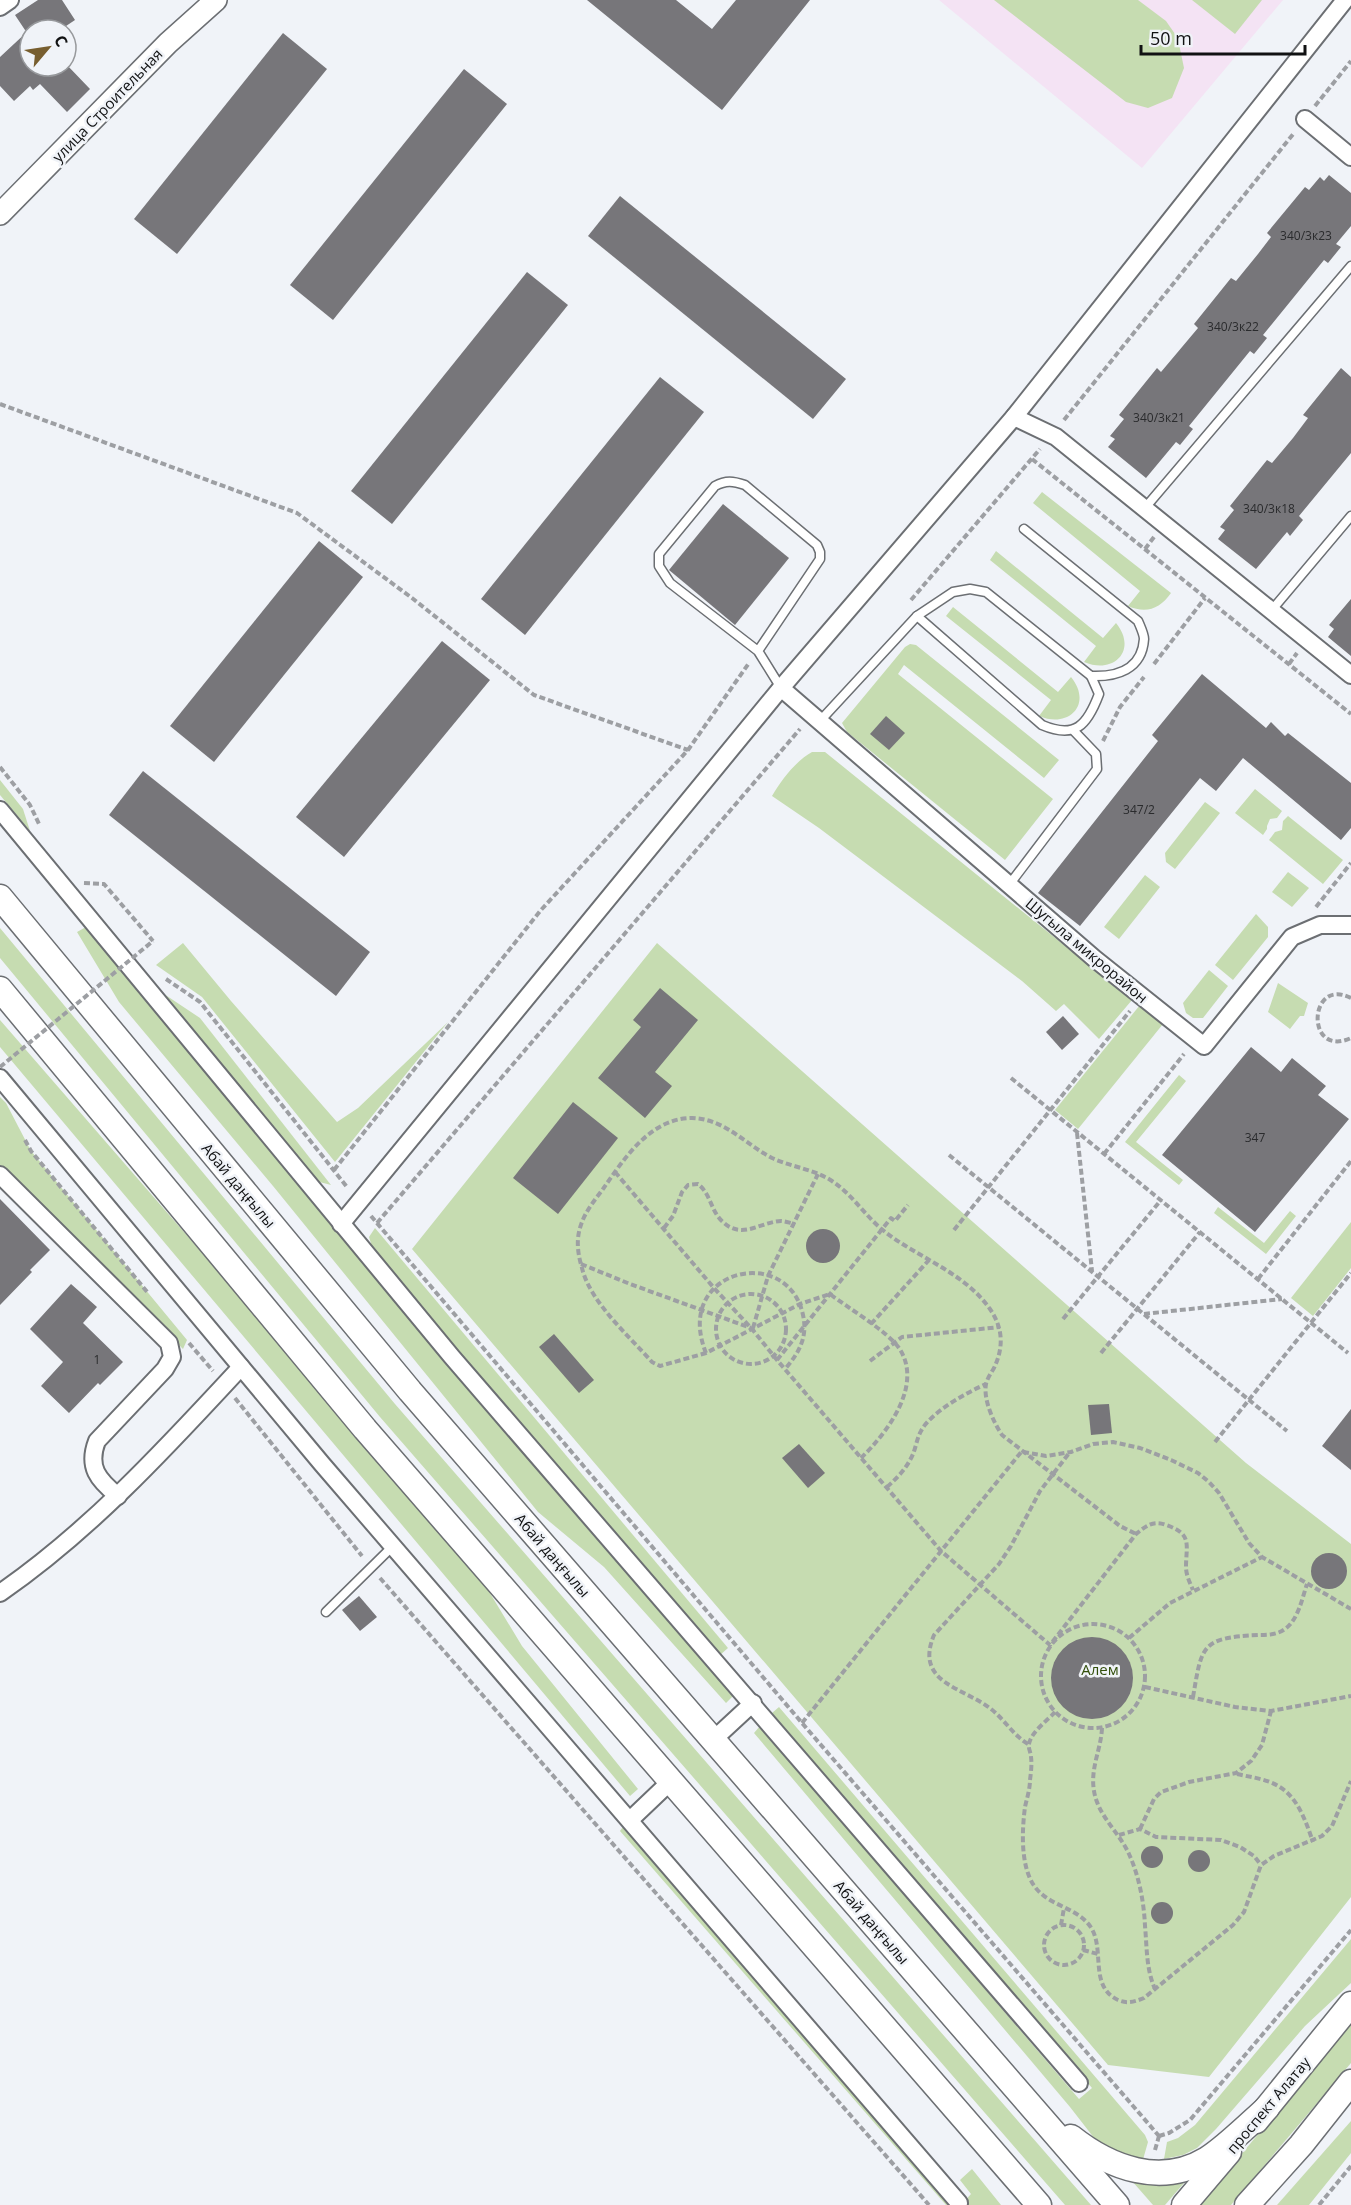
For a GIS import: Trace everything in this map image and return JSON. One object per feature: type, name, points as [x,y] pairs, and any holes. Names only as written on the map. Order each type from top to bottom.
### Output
[{"type":"main road","name":"Абай даңғылы","points":[[0,897],[410,1391],[1117,2205]]},
{"type":"main road","points":[[0,989],[365,1429],[1039,2205]]},
{"type":"main road","name":"проспект Алатау","points":[[1184,2205],[1267,2108],[1351,2004]]},
{"type":"main road","points":[[1247,2205],[1301,2145],[1351,2082]]},
{"type":"main road","points":[[1032,2107],[1091,2153],[1121,2167],[1150,2173],[1185,2168],[1208,2159],[1267,2108]]},
{"type":"main road","points":[[1260,2205],[1301,2145]]},
{"type":"main road","points":[[988,2146],[1023,2205]]},
{"type":"street","points":[[0,7],[9,0]]},
{"type":"street","name":"улица Строительная","points":[[0,214],[168,43],[216,0]]},
{"type":"street","points":[[341,1224],[781,688],[1014,417],[1345,0]]},
{"type":"street","points":[[1305,119],[1351,157]]},
{"type":"street","points":[[1014,417],[1052,436],[1351,675]]},
{"type":"street","name":"Шугыла микрорайон","points":[[781,688],[1009,885],[1196,1040]]},
{"type":"street","points":[[0,810],[452,1357],[1079,2083]]},
{"type":"street","points":[[1196,1040],[1204,1046],[1292,937],[1320,925],[1351,925]]},
{"type":"street","points":[[0,1078],[393,1546],[959,2203]]},
{"type":"street","points":[[0,1175],[169,1343],[172,1357],[165,1369],[97,1442],[93,1453],[94,1467],[102,1483],[118,1496]]},
{"type":"street","points":[[0,1593],[27,1574],[118,1496],[163,1452],[242,1367]]},
{"type":"street","points":[[713,1740],[753,1703]]},
{"type":"street","points":[[630,1820],[671,1781]]},
{"type":"lane","points":[[1144,509],[1351,266]]},
{"type":"lane","points":[[758,651],[820,559],[820,552],[817,544],[745,485],[734,481],[723,481],[715,486],[659,554],[659,566],[669,583],[758,651],[781,688]]},
{"type":"lane","points":[[1271,611],[1351,516]]},
{"type":"lane","points":[[1024,529],[1138,621],[1144,638],[1137,660],[1123,672],[1108,676],[1091,676]]},
{"type":"lane","points":[[816,718],[917,616],[953,592],[970,589],[986,592],[1091,676],[1099,694],[1093,711],[1073,730],[1058,732],[1042,725],[917,616]]},
{"type":"lane","points":[[1009,885],[1097,769],[1096,754],[1073,730]]},
{"type":"lane","points":[[326,1612],[393,1546]]},
{"type":"path","points":[[903,609],[1052,436],[1351,61]]},
{"type":"path","points":[[0,404],[297,513],[412,598],[534,695],[688,750]]},
{"type":"path","points":[[1032,459],[1351,714]]},
{"type":"path","points":[[1096,754],[1120,707],[1205,598]]},
{"type":"path","points":[[334,1170],[541,910],[688,750],[758,651]]},
{"type":"path","points":[[816,718],[377,1223],[802,1723],[1159,2136],[1169,2133],[1190,2120],[1351,1930]]},
{"type":"path","points":[[0,767],[30,805],[42,830]]},
{"type":"path","points":[[1314,909],[1351,863]]},
{"type":"path","points":[[0,1067],[153,941],[104,884],[83,883],[90,892]]},
{"type":"path","points":[[134,946],[142,955]]},
{"type":"path","points":[[165,978],[200,1002],[344,1182]]},
{"type":"path","points":[[1351,998],[1340,995],[1326,999],[1317,1011],[1316,1018],[1321,1033],[1327,1037],[1341,1041],[1351,1038]]},
{"type":"path","points":[[954,1230],[1142,996]]},
{"type":"path","points":[[1104,1154],[1196,1040]]},
{"type":"path","points":[[1011,1078],[1348,1353]]},
{"type":"path","points":[[830,1294],[800,1304],[706,1353],[660,1366],[652,1362],[592,1292],[577,1247],[579,1228],[589,1208],[636,1144],[652,1132],[673,1122],[691,1118],[726,1127],[773,1158],[830,1179],[846,1192],[882,1230],[909,1250],[960,1280],[989,1308],[1000,1327],[1002,1340],[998,1360],[986,1384],[993,1422],[1002,1435],[1120,1526],[1136,1534]]},
{"type":"path","points":[[21,1132],[31,1151],[150,1295]]},
{"type":"path","points":[[1077,1132],[1092,1271]]},
{"type":"path","points":[[949,1155],[1287,1431]]},
{"type":"path","points":[[1258,1279],[1351,1161]]},
{"type":"path","points":[[615,1172],[941,1551],[1050,1645]]},
{"type":"path","points":[[752,1329],[768,1276],[818,1174]]},
{"type":"path","points":[[663,1228],[673,1216],[682,1192],[688,1185],[698,1184],[706,1190],[716,1214],[724,1224],[738,1230],[753,1230],[783,1221],[795,1224]]},
{"type":"path","points":[[1063,1319],[1161,1200]]},
{"type":"path","points":[[775,1358],[785,1341],[787,1330],[782,1313],[771,1300],[748,1294],[728,1303],[716,1324],[720,1345],[729,1357],[751,1365],[775,1358],[806,1324],[891,1218],[895,1221],[908,1205]]},
{"type":"path","points":[[1101,1353],[1200,1232]]},
{"type":"path","points":[[871,1324],[929,1260]]},
{"type":"path","points":[[581,1263],[752,1329]]},
{"type":"path","points":[[706,1353],[699,1338],[699,1319],[704,1302],[714,1288],[729,1278],[745,1273],[768,1276],[779,1280],[792,1291],[800,1304],[806,1324],[804,1340],[796,1356],[785,1369]]},
{"type":"path","points":[[1215,1442],[1351,1273]]},
{"type":"path","points":[[830,1294],[887,1335],[900,1349],[906,1367],[906,1389],[898,1411],[875,1445],[861,1458]]},
{"type":"path","points":[[1144,1314],[1282,1299]]},
{"type":"path","points":[[870,1361],[902,1337],[1000,1327]]},
{"type":"path","points":[[187,1340],[371,1568],[929,2205]]},
{"type":"path","points":[[886,1487],[904,1470],[921,1431],[932,1418],[968,1392],[986,1384]]},
{"type":"path","points":[[1022,1452],[1046,1456],[1071,1452],[1093,1444],[1113,1442],[1140,1448],[1198,1473],[1219,1493],[1248,1543],[1262,1557],[1351,1609]]},
{"type":"path","points":[[802,1723],[1022,1452]]},
{"type":"path","points":[[1028,1744],[1019,1739],[1004,1720],[989,1708],[950,1685],[938,1675],[929,1662],[928,1650],[934,1635],[999,1564],[1040,1491],[1071,1452]]},
{"type":"path","points":[[1050,1645],[1062,1633],[1079,1625],[1096,1623],[1114,1628],[1129,1638],[1140,1652],[1145,1669],[1144,1687],[1138,1703],[1127,1717],[1111,1726],[1094,1729],[1076,1726],[1060,1718],[1049,1706],[1042,1691],[1040,1675],[1042,1660],[1050,1645],[1136,1534],[1148,1525],[1160,1523],[1174,1527],[1184,1536],[1188,1547],[1186,1569],[1193,1590]]},
{"type":"path","points":[[1129,1638],[1170,1603],[1262,1557]]},
{"type":"path","points":[[1192,1697],[1199,1661],[1204,1649],[1212,1642],[1224,1638],[1272,1635],[1284,1630],[1292,1622],[1307,1584]]},
{"type":"path","points":[[1144,1687],[1235,1707],[1271,1711],[1351,1696]]},
{"type":"path","points":[[1140,1829],[1154,1799],[1161,1792],[1189,1782],[1236,1773],[1251,1761],[1262,1745],[1271,1711]]},
{"type":"path","points":[[1055,1712],[1032,1736],[1028,1744],[1031,1755],[1030,1784],[1025,1808],[1024,1830],[1024,1853],[1028,1872],[1033,1885],[1042,1896],[1076,1914],[1090,1927],[1096,1943],[1099,1976],[1104,1987],[1113,1998],[1125,2003],[1144,1998],[1233,1925],[1244,1912],[1262,1864],[1274,1856],[1312,1842],[1332,1826],[1351,1781]]},
{"type":"path","points":[[1102,1728],[1101,1742],[1092,1772],[1093,1790],[1097,1805],[1119,1835],[1130,1856],[1137,1877],[1143,1900],[1149,1970],[1155,1989]]},
{"type":"path","points":[[1236,1773],[1278,1786],[1291,1797],[1302,1813],[1312,1842]]},
{"type":"path","points":[[1119,1835],[1140,1829],[1156,1837],[1221,1840],[1240,1847],[1262,1864]]},
{"type":"path","points":[[1061,1925],[1064,1908]]},
{"type":"path","points":[[1061,1925],[1074,1928],[1084,1944],[1076,1960],[1064,1965],[1048,1957],[1043,1944],[1045,1937],[1054,1927],[1061,1925]]},
{"type":"path","points":[[1083,1950],[1098,1954]]},
{"type":"path","points":[[1319,2205],[1351,2166]]},
{"type":"shaded area","points":[[939,0],[1283,0],[1142,168]]},
{"type":"green space","points":[[994,0],[1138,0],[1166,21],[1179,44],[1184,68],[1172,98],[1148,108],[1126,102]]},
{"type":"green space","points":[[1192,0],[1262,0],[1235,34]]},
{"type":"green space","points":[[1042,492],[1171,593],[1167,598],[1147,610],[1128,606],[1140,591],[1033,503]]},
{"type":"green space","points":[[996,551],[1103,638],[1116,623],[1124,642],[1120,658],[1105,665],[1084,662],[1096,646],[990,560]]},
{"type":"green space","points":[[953,607],[1058,692],[1071,677],[1080,696],[1074,712],[1060,719],[1039,716],[1051,700],[946,616]]},
{"type":"green space","points":[[910,644],[916,645],[1059,760],[1044,778],[904,665],[898,674],[1053,799],[1005,860],[847,732],[842,723],[905,647]]},
{"type":"green space","points":[[812,752],[825,752],[1132,1000],[1099,1039],[1064,1004],[1056,1011],[1022,981],[819,828],[772,796],[800,760]]},
{"type":"green space","points":[[0,780],[23,809],[30,831],[0,795]]},
{"type":"green space","points":[[1255,789],[1282,811],[1277,818],[1270,819],[1263,835],[1235,813]]},
{"type":"green space","points":[[1205,802],[1220,813],[1175,869],[1166,862],[1165,853]]},
{"type":"green space","points":[[1288,816],[1343,860],[1323,884],[1269,840],[1275,832],[1282,830],[1283,821]]},
{"type":"green space","points":[[1288,872],[1309,888],[1292,907],[1272,892]]},
{"type":"green space","points":[[1145,875],[1160,887],[1119,939],[1104,927]]},
{"type":"green space","points":[[1256,914],[1268,927],[1268,937],[1233,980],[1215,965]]},
{"type":"green space","points":[[86,927],[733,1696],[726,1703],[604,1567],[538,1512],[273,1186],[119,1002],[77,932]]},
{"type":"green space","points":[[0,928],[395,1404],[1091,2205],[1065,2205],[380,1417],[0,958]]},
{"type":"green space","points":[[183,943],[337,1122],[358,1108],[448,1022],[335,1162],[202,997],[156,965]]},
{"type":"green space","name":"Алем","points":[[657,943],[1246,1463],[1351,1544],[1351,1897],[1209,2077],[1108,2065],[412,1249]]},
{"type":"green space","points":[[1209,970],[1228,986],[1203,1018],[1193,1018],[1186,1013],[1183,1003]]},
{"type":"green space","points":[[1278,983],[1308,1003],[1304,1016],[1300,1016],[1290,1029],[1268,1012]]},
{"type":"green space","points":[[161,992],[200,1018],[331,1185],[312,1180]]},
{"type":"green space","points":[[1140,1005],[1163,1024],[1078,1129],[1055,1110]]},
{"type":"green space","points":[[0,1020],[473,1565],[522,1646],[638,1789],[630,1796],[0,1047]]},
{"type":"green space","points":[[1179,1075],[1186,1081],[1136,1142],[1183,1180],[1179,1185],[1125,1142]]},
{"type":"green space","points":[[0,1097],[6,1103],[31,1151],[187,1340],[183,1349],[0,1165]]},
{"type":"green space","points":[[1218,1207],[1264,1243],[1290,1211],[1296,1216],[1266,1254],[1214,1213]]},
{"type":"green space","points":[[1351,1222],[1351,1268],[1313,1316],[1291,1298]]},
{"type":"green space","points":[[375,1228],[728,1648],[720,1655],[373,1250],[369,1237]]},
{"type":"green space","points":[[779,1707],[1145,2135],[1148,2142],[1142,2163],[1098,2143],[754,1733],[760,1726],[1079,2099],[1092,2088],[772,1713]]},
{"type":"green space","points":[[625,1824],[954,2205],[946,2205],[620,1831]]},
{"type":"green space","points":[[1351,1939],[1351,1983],[1305,2026],[1197,2148],[1183,2155],[1164,2159],[1167,2142],[1178,2138],[1195,2125]]},
{"type":"green space","points":[[1351,2023],[1351,2063],[1231,2205],[1199,2205]]},
{"type":"green space","points":[[1351,2121],[1351,2153],[1309,2205],[1277,2205]]},
{"type":"green space","points":[[1197,2168],[1165,2205],[1153,2205],[1125,2173]]},
{"type":"green space","points":[[972,2169],[1001,2205],[961,2205],[971,2194],[960,2180]]},
{"type":"building","points":[[38,0],[62,0],[74,18],[18,20],[15,15]]},
{"type":"building","points":[[587,0],[676,0],[712,29],[736,0],[810,0],[722,110]]},
{"type":"building","points":[[283,33],[327,69],[177,254],[134,219]]},
{"type":"building","points":[[18,40],[18,78],[78,76],[90,89],[67,112],[40,84],[33,90],[30,86],[14,101],[0,86],[0,57]]},
{"type":"building","points":[[464,69],[507,104],[333,320],[290,285]]},
{"type":"building","points":[[1329,175],[1351,193],[1351,226],[1336,244],[1341,247],[1328,263],[1324,260],[1263,335],[1267,338],[1254,354],[1250,351],[1189,426],[1193,429],[1180,445],[1176,442],[1146,478],[1108,447],[1115,439],[1110,436],[1124,419],[1119,415],[1157,368],[1161,372],[1198,328],[1194,324],[1231,278],[1236,281],[1258,254],[1271,237],[1267,233],[1305,187],[1309,190],[1320,177],[1324,181]]},
{"type":"building","points":[[620,196],[846,379],[813,419],[588,236]]},
{"type":"building","points":[[527,272],[568,305],[392,524],[351,491]]},
{"type":"building","points":[[1341,368],[1351,377],[1351,453],[1299,516],[1303,520],[1290,536],[1287,532],[1256,569],[1218,539],[1225,530],[1220,527],[1234,510],[1230,506],[1267,460],[1272,463],[1293,438],[1308,418],[1303,415]]},
{"type":"building","points":[[660,377],[704,412],[525,635],[481,599]]},
{"type":"building","points":[[723,504],[789,558],[735,625],[669,570]]},
{"type":"building","points":[[319,541],[363,577],[214,762],[170,726]]},
{"type":"building","points":[[1351,599],[1351,656],[1328,637],[1334,629],[1329,625]]},
{"type":"building","points":[[442,641],[490,680],[344,857],[296,817]]},
{"type":"building","points":[[1202,674],[1266,728],[1271,722],[1285,736],[1288,733],[1351,783],[1351,828],[1341,840],[1243,758],[1216,791],[1200,778],[1080,926],[1038,893],[1158,741],[1152,735]]},
{"type":"building","points":[[886,716],[905,733],[889,750],[870,734]]},
{"type":"building","points":[[143,771],[370,952],[336,996],[109,815]]},
{"type":"building","points":[[660,988],[698,1020],[655,1072],[672,1086],[645,1118],[598,1078],[641,1027],[633,1020]]},
{"type":"building","points":[[1063,1016],[1079,1034],[1062,1050],[1046,1032]]},
{"type":"building","points":[[1251,1047],[1281,1072],[1292,1058],[1326,1086],[1318,1095],[1349,1119],[1255,1232],[1162,1155]]},
{"type":"building","points":[[573,1102],[618,1138],[558,1214],[513,1178]]},
{"type":"building","points":[[0,1199],[50,1250],[0,1305]]},
{"type":"building","points":[[823,1229],[835,1234],[840,1246],[835,1258],[823,1263],[811,1258],[806,1246],[811,1234]]},
{"type":"building","points":[[71,1284],[97,1307],[83,1323],[123,1362],[100,1385],[98,1383],[69,1413],[41,1386],[63,1362],[30,1329]]},
{"type":"building","points":[[554,1334],[594,1380],[579,1393],[539,1347]]},
{"type":"building","points":[[1109,1404],[1112,1433],[1091,1435],[1088,1405]]},
{"type":"building","points":[[1351,1409],[1351,1470],[1322,1446]]},
{"type":"building","points":[[799,1444],[825,1473],[808,1488],[782,1458]]},
{"type":"building","points":[[1329,1553],[1342,1558],[1347,1571],[1342,1584],[1329,1589],[1316,1584],[1311,1571],[1316,1558]]},
{"type":"building","points":[[359,1596],[377,1617],[360,1631],[342,1610]]},
{"type":"building","points":[[1092,1637],[1108,1640],[1121,1649],[1130,1662],[1133,1678],[1130,1694],[1121,1707],[1108,1716],[1092,1719],[1076,1716],[1063,1707],[1054,1694],[1051,1678],[1054,1662],[1063,1649],[1076,1640]]},
{"type":"building","points":[[1152,1846],[1160,1849],[1163,1857],[1160,1865],[1152,1868],[1144,1865],[1141,1857],[1144,1849]]},
{"type":"building","points":[[1199,1850],[1207,1853],[1210,1861],[1207,1869],[1199,1872],[1191,1869],[1188,1861],[1191,1853]]},
{"type":"building","points":[[1162,1902],[1170,1905],[1173,1913],[1170,1921],[1162,1924],[1154,1921],[1151,1913],[1154,1905]]}]
